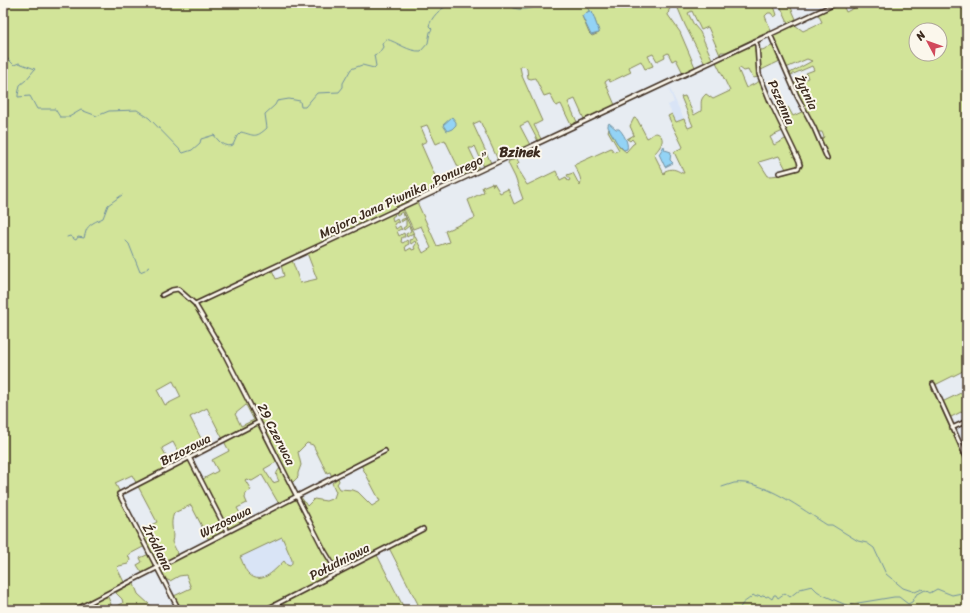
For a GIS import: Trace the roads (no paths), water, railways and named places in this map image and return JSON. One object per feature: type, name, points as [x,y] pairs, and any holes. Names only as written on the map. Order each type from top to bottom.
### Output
[{"type":"street","name":"Majora Jana Piwnika „Ponurego”","points":[[196,304],[837,3]]},
{"type":"street","name":"Żytnia","points":[[770,34],[797,96],[814,128],[827,158]]},
{"type":"street","name":"Pszenna","points":[[755,41],[759,74],[770,101],[799,161],[796,169],[779,174]]},
{"type":"street","points":[[162,295],[178,289],[196,304]]},
{"type":"street","name":"29 Czerwca","points":[[196,304],[224,353],[326,554],[338,573]]},
{"type":"street","points":[[933,384],[966,457]]},
{"type":"street","points":[[952,428],[967,421]]},
{"type":"street","name":"Brzozowa","points":[[119,494],[259,422]]},
{"type":"street","name":"Wrzosowa","points":[[75,610],[385,450]]},
{"type":"street","points":[[189,457],[228,531]]},
{"type":"street","name":"Źródlana","points":[[119,494],[179,610]]},
{"type":"street","name":"Południowa","points":[[265,610],[423,529]]},
{"type":"water","points":[[589,11],[592,12],[599,33],[591,35],[582,16]]},
{"type":"water","points":[[452,117],[456,122],[456,125],[447,131],[443,125]]},
{"type":"water","points":[[609,123],[616,129],[619,129],[622,133],[626,141],[627,149],[624,150],[617,143],[608,127]]},
{"type":"water","points":[[664,146],[665,150],[671,152],[670,160],[673,163],[665,167],[659,154]]},
{"type":"waterway","points":[[3,54],[14,65],[19,63],[35,69],[20,85],[18,97],[30,96],[37,109],[55,109],[60,117],[69,117],[81,110],[97,116],[109,111],[137,110],[149,118],[183,153],[192,150],[200,143],[201,139],[214,135],[222,144],[230,146],[233,145],[237,136],[241,132],[252,135],[260,134],[267,128],[265,114],[275,105],[277,101],[289,99],[300,101],[301,107],[305,107],[317,93],[339,92],[343,87],[343,83],[351,69],[362,65],[374,68],[376,66],[374,55],[379,53],[383,47],[382,44],[386,39],[412,50],[421,51],[428,43],[432,29],[429,26],[436,14],[445,7],[452,7],[462,3]]},
{"type":"waterway","points":[[509,3],[512,7],[521,9],[534,8],[544,3]]},
{"type":"waterway","points":[[586,3],[589,11]]},
{"type":"waterway","points":[[67,237],[70,236],[76,240],[78,237],[84,238],[89,226],[103,218],[108,205],[122,195]]},
{"type":"waterway","points":[[126,241],[129,244],[140,272],[145,270]]},
{"type":"waterway","points":[[722,487],[734,483],[745,483],[757,486],[782,497],[827,525],[832,525],[858,541],[867,543],[874,548],[886,574],[903,588],[915,592],[922,589],[923,590]]},
{"type":"waterway","points":[[739,610],[753,595],[756,597],[759,595],[761,597],[764,595],[772,599],[774,595],[778,598],[785,593],[790,597],[800,589],[812,586],[823,595],[846,605],[894,597],[899,597],[908,604],[912,602],[916,595],[925,590],[930,593],[937,589],[952,595],[967,592]]},
{"type":"district","name":"Bzinek","points":[[520,152]]}]
